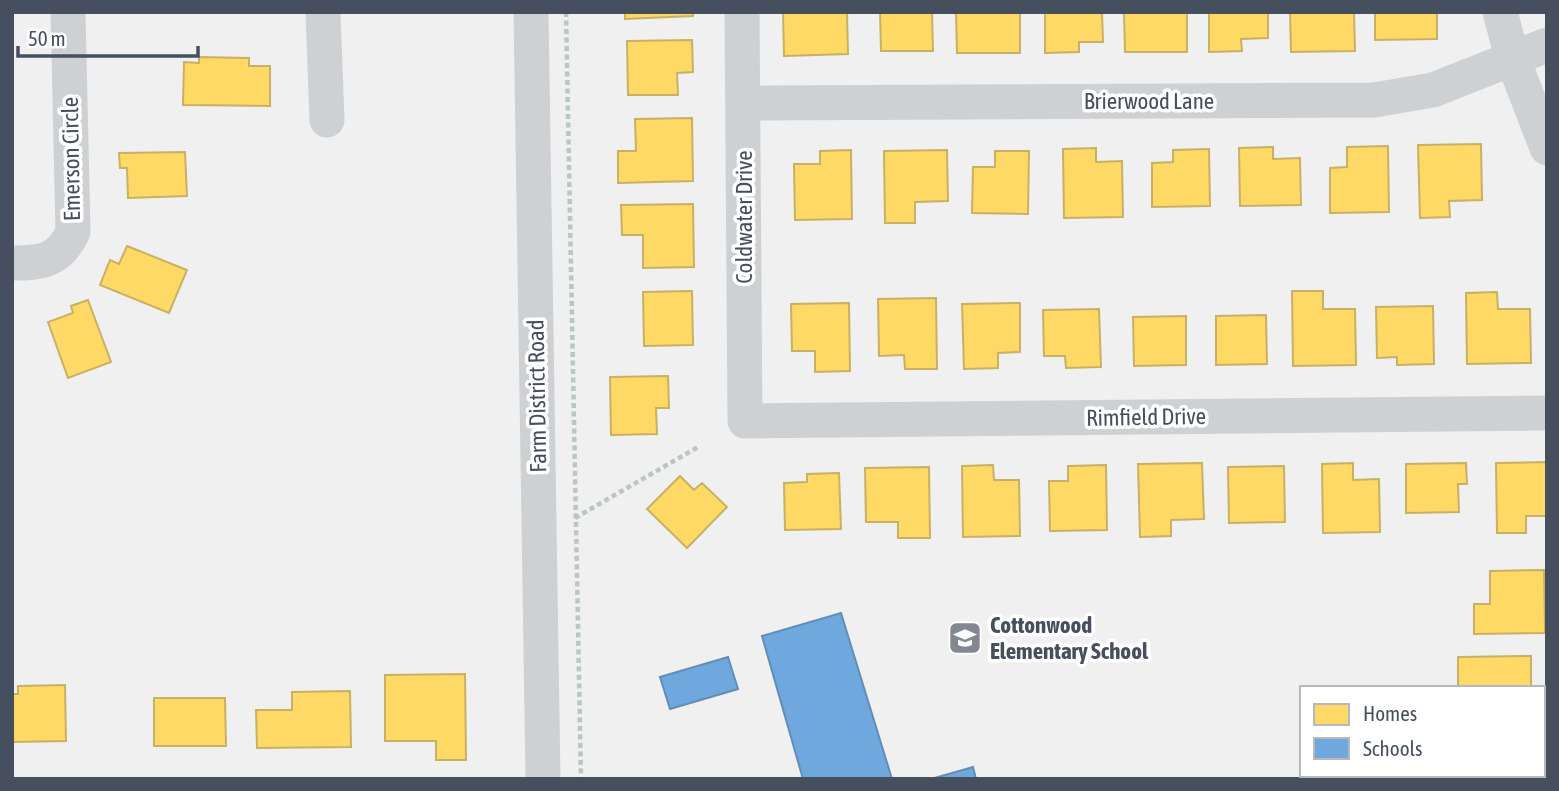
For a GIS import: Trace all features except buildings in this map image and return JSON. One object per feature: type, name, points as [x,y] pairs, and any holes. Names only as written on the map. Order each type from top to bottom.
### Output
[{"type":"street","name":"Emerson Circle","points":[[12,263],[43,262],[57,254],[73,232],[68,12]]},
{"type":"street","points":[[323,12],[327,120]]},
{"type":"street","name":"Farm District Road","points":[[531,12],[543,779]]},
{"type":"street","name":"Coldwater Drive","points":[[742,12],[745,421]]},
{"type":"street","points":[[1500,12],[1512,57],[1547,148]]},
{"type":"street","name":"Brierwood Lane","points":[[743,103],[1374,100],[1433,90],[1547,45]]},
{"type":"street","name":"Rimfield Drive","points":[[745,421],[1547,413]]},
{"type":"path","points":[[566,12],[581,779]]},
{"type":"path","points":[[575,518],[698,447]]},
{"type":"place","name":"Cottonwood Elementary School","points":[[965,638]]}]
